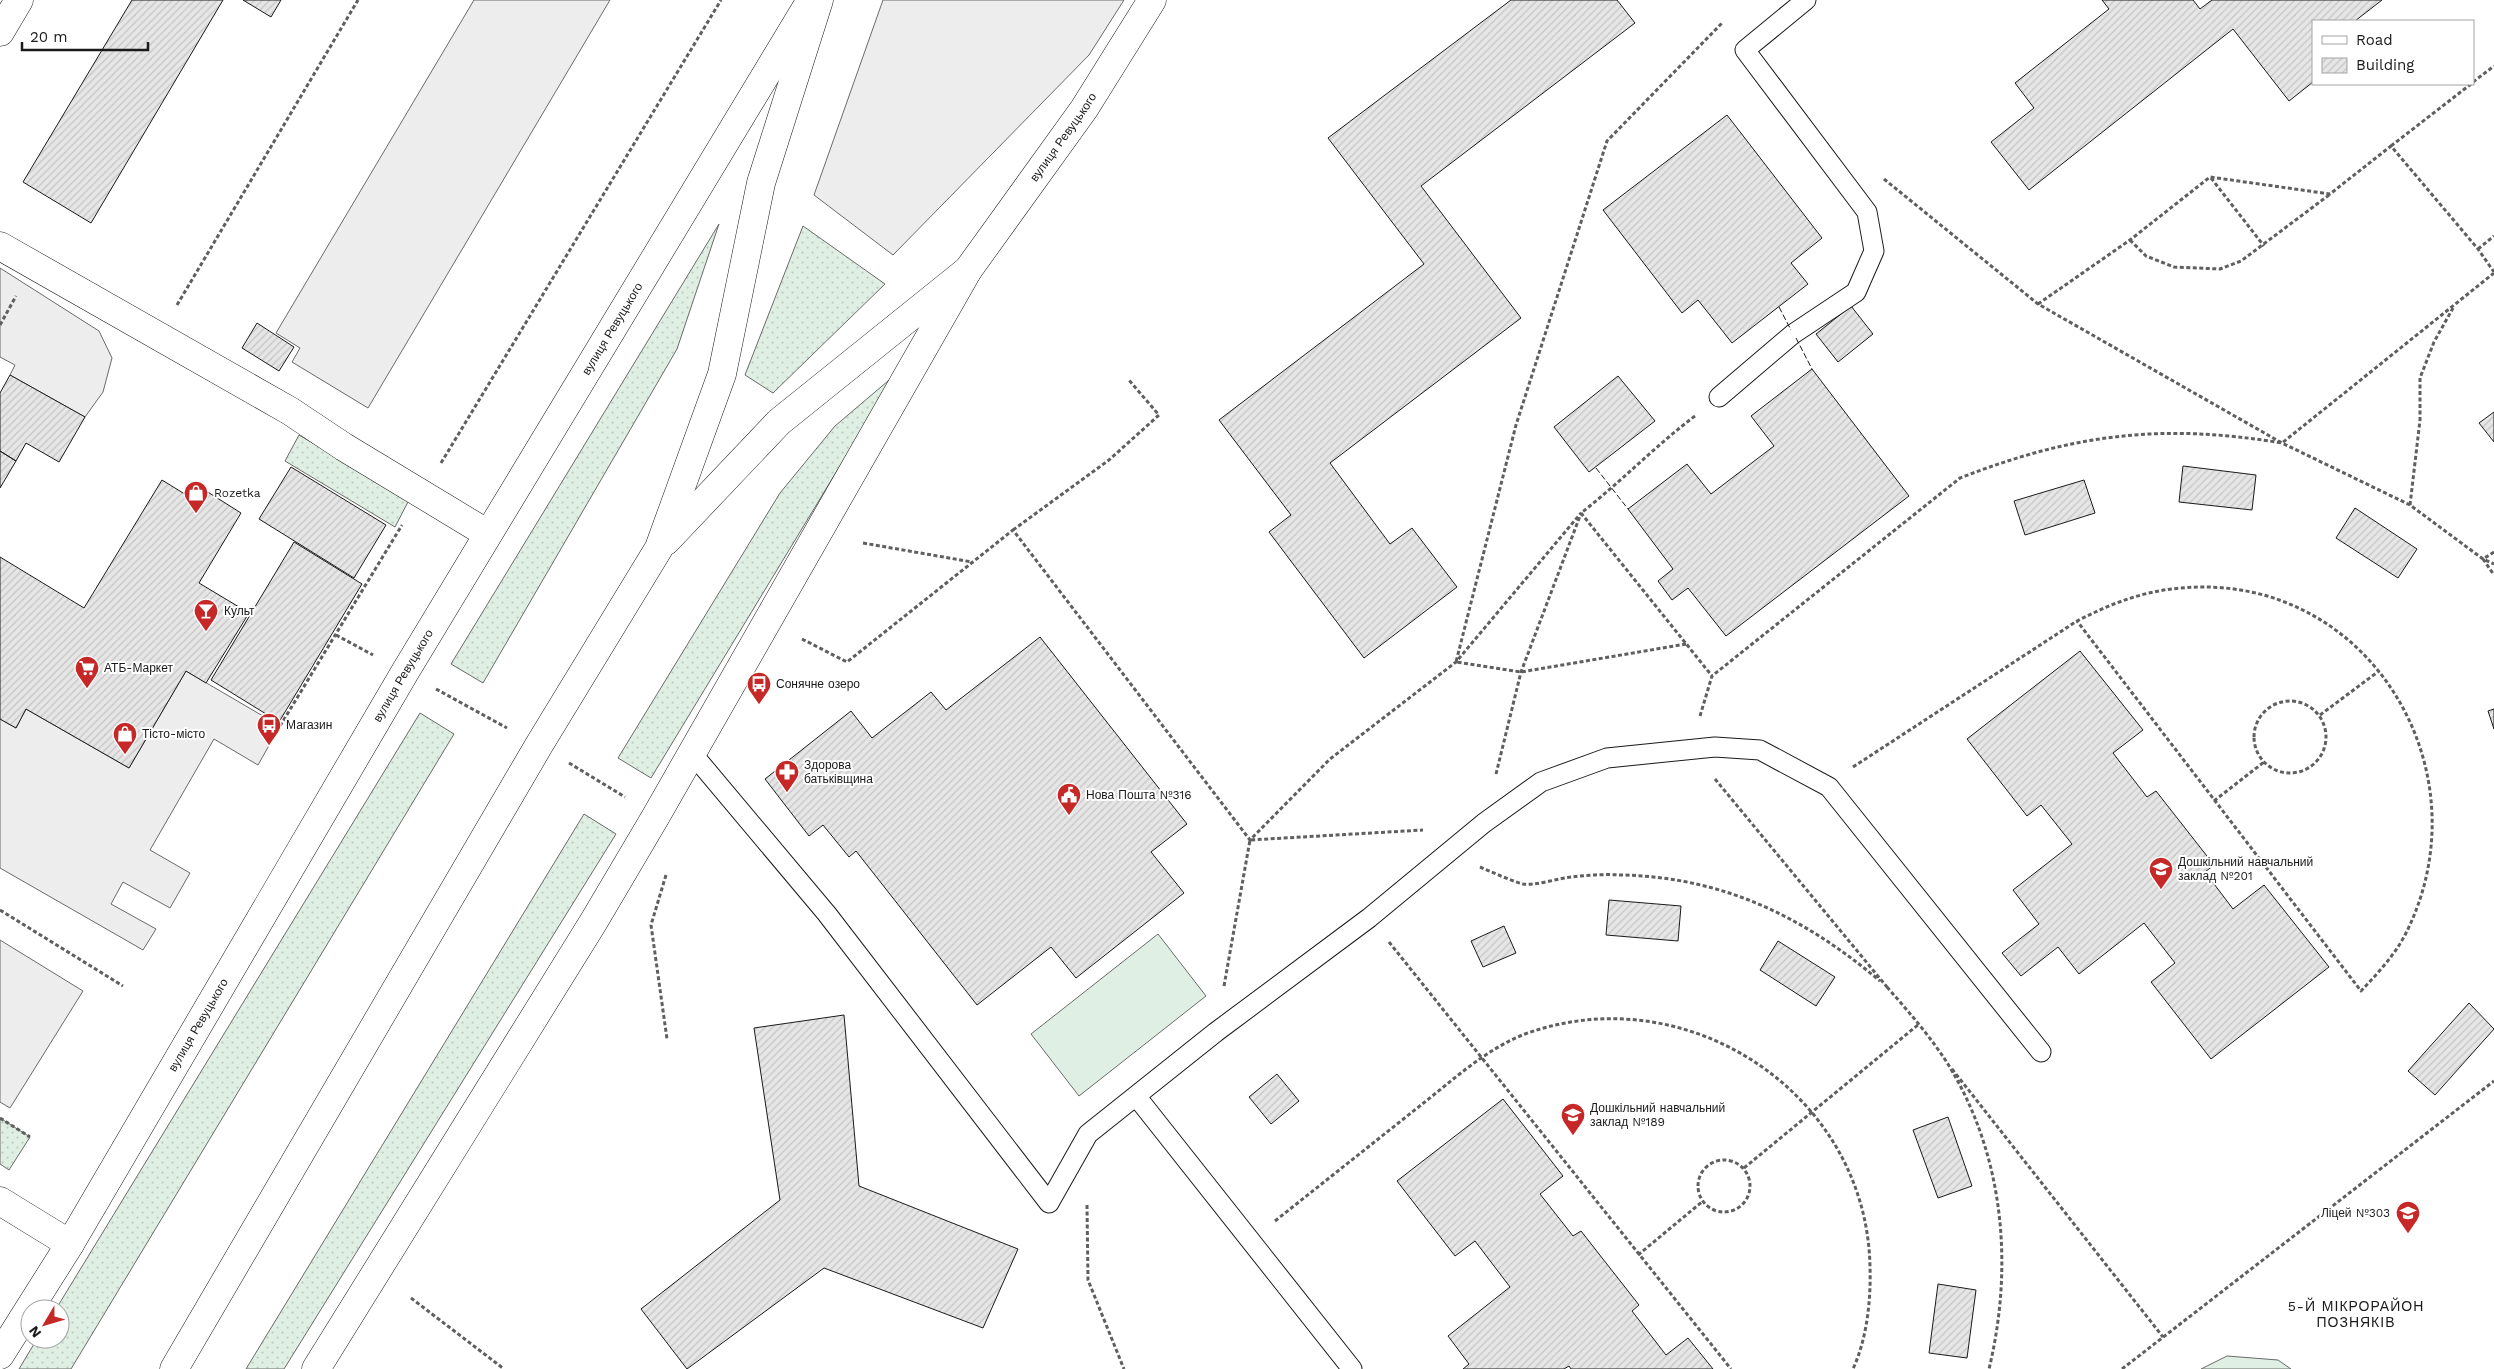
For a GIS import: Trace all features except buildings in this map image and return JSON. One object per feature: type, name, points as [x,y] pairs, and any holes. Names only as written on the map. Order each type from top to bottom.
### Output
[{"type":"street","points":[[0,32],[19,0]]},
{"type":"street","name":"вулиця Ревуцького","points":[[0,1355],[70,1244],[488,534],[811,0]]},
{"type":"street","name":"вулиця Ревуцького","points":[[174,1369],[539,745],[659,548],[722,374],[761,183],[819,0]]},
{"type":"street","name":"вулиця Ревуцького","points":[[316,1369],[594,921],[968,270],[1084,109],[1152,0]]},
{"type":"street","points":[[0,246],[290,411],[344,447],[488,534]]},
{"type":"street","name":"вулиця Ревуцького","points":[[659,548],[779,422],[968,270]]},
{"type":"street","points":[[0,1201],[70,1244]]},
{"type":"lane","points":[[1719,397],[1793,334],[1856,292],[1874,251],[1867,212],[1745,50],[1806,0]]},
{"type":"lane","points":[[691,752],[827,914],[1049,1203],[1088,1134],[1216,1032],[1369,918],[1484,823],[1541,782],[1607,758],[1715,747],[1760,750],[1826,785],[2041,1052]]},
{"type":"lane","points":[[1136,1096],[1352,1369]]},
{"type":"path","points":[[158,337],[358,0]]},
{"type":"path","points":[[280,726],[721,0]]},
{"type":"path","points":[[1456,662],[1516,425],[1607,141],[1723,22]]},
{"type":"path","points":[[2474,81],[2494,66]]},
{"type":"path","points":[[2130,240],[2146,256],[2174,267],[2198,270],[2220,269],[2242,262],[2469,85]]},
{"type":"path","points":[[2163,1337],[1946,1062],[1919,1024],[1690,749],[1712,676],[1960,478],[2006,460],[2052,447],[2101,437],[2191,432],[2237,435],[2282,443],[2494,272],[2478,249],[2391,146]]},
{"type":"path","points":[[2038,304],[2130,240],[2210,177],[2330,194]]},
{"type":"path","points":[[2210,177],[2264,246]]},
{"type":"path","points":[[1883,178],[2038,304],[2282,443],[2410,505],[2482,558],[2494,564]]},
{"type":"path","points":[[2478,249],[2494,236]]},
{"type":"path","points":[[2410,505],[2420,420],[2420,378],[2434,342],[2454,305]]},
{"type":"path","points":[[802,639],[847,662],[1013,530],[1109,460],[1159,415],[1128,379]]},
{"type":"path","points":[[1216,1032],[1250,840],[1330,759],[1456,662],[1581,513],[1612,489],[1661,442],[1719,397]]},
{"type":"path","points":[[1581,513],[1712,676]]},
{"type":"path","points":[[1484,823],[1521,672],[1581,513]]},
{"type":"path","points":[[1013,530],[1250,840]]},
{"type":"path","points":[[863,543],[973,562]]},
{"type":"path","points":[[2482,558],[2494,552]]},
{"type":"path","points":[[2482,558],[2494,575]]},
{"type":"path","points":[[1826,785],[2077,621],[2110,605],[2145,594],[2172,589],[2218,588],[2255,594],[2290,605],[2323,622],[2353,644],[2379,671],[2399,700],[2415,731],[2426,765],[2433,799],[2434,835],[2429,870],[2419,904],[2404,936],[2384,966],[2361,992],[2077,621]]},
{"type":"path","points":[[1456,662],[1521,672],[1686,644]]},
{"type":"path","points":[[2320,716],[2379,671]]},
{"type":"path","points":[[2295,701],[2309,706],[2320,716],[2326,728],[2326,741],[2322,754],[2314,765],[2302,771],[2289,773],[2275,770],[2264,762],[2256,750],[2254,735],[2258,721],[2267,709],[2280,702],[2295,701]]},
{"type":"path","points":[[2214,801],[2264,762]]},
{"type":"path","points":[[1250,840],[1432,830],[1447,855],[1525,884],[1573,876],[1622,875],[1671,879],[1718,890],[1765,905],[1809,928],[1849,955],[1887,987]]},
{"type":"path","points":[[667,1039],[651,925],[668,869]]},
{"type":"path","points":[[0,910],[123,986]]},
{"type":"path","points":[[1369,918],[1731,1369]]},
{"type":"path","points":[[1250,1241],[1482,1057],[1524,1035],[1562,1024],[1601,1019],[1641,1020],[1689,1030],[1717,1040],[1752,1059],[1784,1083],[1812,1112],[1834,1142],[1851,1176],[1863,1212],[1870,1248],[1871,1286],[1866,1323],[1853,1369]]},
{"type":"path","points":[[1744,1168],[1919,1024]]},
{"type":"path","points":[[1946,1062],[1968,1104],[1985,1148],[1997,1193],[2002,1241],[2003,1287],[1998,1334],[1989,1369]]},
{"type":"path","points":[[2122,1369],[2494,1081]]},
{"type":"path","points":[[0,1118],[30,1137]]},
{"type":"path","points":[[1718,1160],[1730,1160],[1744,1168],[1749,1176],[1750,1188],[1747,1200],[1738,1208],[1726,1212],[1712,1209],[1703,1201],[1699,1192],[1698,1182],[1707,1166],[1718,1160]]},
{"type":"path","points":[[1087,1199],[1088,1280],[1124,1369]]},
{"type":"path","points":[[1638,1255],[1703,1201]]},
{"type":"path","points":[[411,1298],[504,1369]]},
{"type":"green space","points":[[719,224],[677,349],[483,683],[451,664]]},
{"type":"green space","points":[[803,226],[885,284],[773,393],[745,375]]},
{"type":"green space","points":[[895,375],[651,778],[618,758],[780,493],[835,426]]},
{"type":"green space","points":[[299,435],[409,500],[395,527],[285,461]]},
{"type":"green space","points":[[420,713],[454,734],[71,1369],[19,1369],[31,1349],[70,1349],[70,1299],[62,1299]]},
{"type":"green space","points":[[584,814],[616,834],[284,1369],[246,1369]]},
{"type":"green space","points":[[1158,934],[1206,996],[1079,1096],[1031,1034]]},
{"type":"green space","points":[[0,1118],[30,1137],[9,1170],[0,1164]]},
{"type":"green space","points":[[2227,1356],[2278,1360],[2291,1369],[2201,1369]]},
{"type":"shaded area","points":[[474,0],[610,0],[368,408],[292,362],[300,348],[276,333]]},
{"type":"shaded area","points":[[883,0],[1124,0],[1089,55],[893,255],[814,195]]},
{"type":"shaded area","points":[[0,268],[99,331],[112,358],[103,392],[85,417],[10,375],[15,365],[0,357]]},
{"type":"shaded area","points":[[186,671],[280,726],[258,765],[214,739],[150,850],[190,873],[170,908],[123,882],[111,904],[156,929],[143,950],[0,868],[0,719],[16,728],[26,709],[129,768]]},
{"type":"shaded area","points":[[0,940],[83,991],[10,1108],[0,1102]]},
{"type":"fence","points":[[1779,307],[1791,330]]},
{"type":"fence","points":[[1796,338],[1812,369]]},
{"type":"fence","points":[[1596,468],[1628,509]]},
{"type":"place","name":"Rozetka","points":[[196,514]]},
{"type":"place","name":"Культ","points":[[206,632]]},
{"type":"place","name":"АТБ-Маркет","points":[[87,689]]},
{"type":"place","name":"Сонячне озеро","points":[[759,705]]},
{"type":"place","name":"Магазин","points":[[269,746]]},
{"type":"place","name":"Тісто-місто","points":[[125,755]]},
{"type":"place","name":"Здорова батьківщина","points":[[787,793]]},
{"type":"place","name":"Нова Пошта №316","points":[[1069,816]]},
{"type":"place","name":"Дошкільний навчальний заклад №201","points":[[2161,890]]},
{"type":"place","name":"Дошкільний навчальний заклад №189","points":[[1573,1136]]},
{"type":"place","name":"Ліцей №303","points":[[2408,1234]]},
{"type":"district","name":"5-Й МІКРОРАЙОН ПОЗНЯКІВ","points":[[2356,1314]]}]
